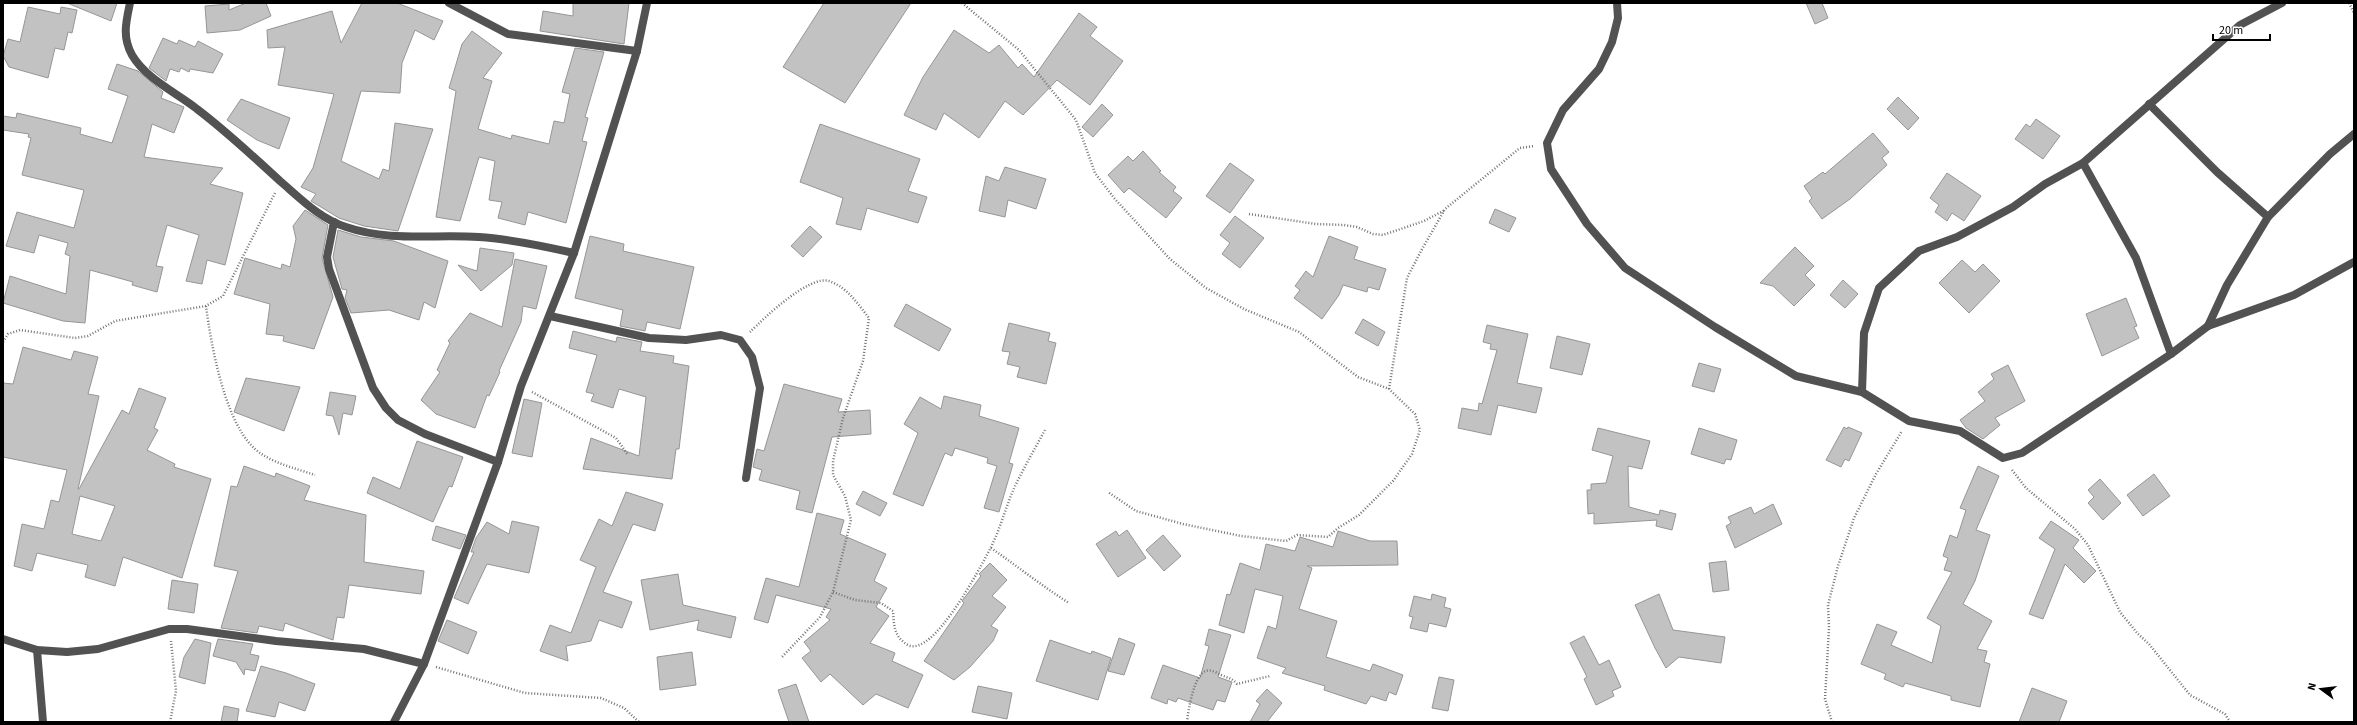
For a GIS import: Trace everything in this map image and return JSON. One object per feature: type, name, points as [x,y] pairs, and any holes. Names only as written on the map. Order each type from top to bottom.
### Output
[{"type":"street","points":[[130,3],[124,29],[126,41],[133,56],[144,70],[198,109],[301,201],[334,222],[346,227],[383,236],[478,237],[526,242],[574,253]]},
{"type":"street","points":[[449,3],[508,34],[638,51]]},
{"type":"street","points":[[394,722],[424,664],[498,462],[521,386],[574,253],[638,51],[647,3]]},
{"type":"street","points":[[1616,3],[1616,24],[1612,42],[1599,69],[1563,110],[1547,143],[1551,169],[1587,224],[1625,268],[1715,327],[1796,376],[1862,392],[1910,421],[1960,431],[2003,458],[2022,453],[2171,354],[2208,326],[2294,295],[2354,262]]},
{"type":"street","points":[[1862,392],[1864,334],[1879,288],[1919,251],[1957,237],[2013,206],[2046,184],[2084,163],[2240,25],[2282,3]]},
{"type":"street","points":[[2149,104],[2217,172],[2268,217]]},
{"type":"street","points":[[2208,326],[2227,284],[2268,217],[2330,154],[2354,134]]},
{"type":"street","points":[[2084,163],[2136,258],[2171,354]]},
{"type":"street","points":[[334,222],[328,257],[329,269],[373,388],[386,408],[398,420],[425,434],[498,462]]},
{"type":"street","points":[[550,316],[649,338],[686,340],[721,336],[740,340],[752,356],[760,388],[746,478]]},
{"type":"street","points":[[3,639],[37,650],[67,652],[98,649],[169,629],[188,629],[276,641],[364,649],[424,664]]},
{"type":"street","points":[[37,650],[43,722]]},
{"type":"path","points":[[962,3],[1019,50],[1076,120],[1094,173],[1114,198],[1170,259],[1206,288],[1244,309],[1299,332],[1358,377],[1389,389],[1415,414],[1420,430],[1412,454],[1393,481],[1359,515],[1338,528],[1328,537],[1297,535],[1286,541],[1241,536],[1183,524],[1136,511],[1108,492]]},
{"type":"path","points":[[2348,3],[2354,13]]},
{"type":"path","points":[[1249,214],[1316,224],[1357,227],[1373,234],[1383,235],[1424,222],[1445,209],[1520,148],[1547,143]]},
{"type":"path","points":[[3,342],[8,334],[20,330],[75,338],[88,336],[115,321],[206,306],[223,296],[280,181]]},
{"type":"path","points":[[1389,389],[1407,278],[1445,209]]},
{"type":"path","points":[[740,340],[774,309],[813,282],[828,281],[850,294],[869,318],[863,361],[844,418],[833,461],[832,475],[845,496],[851,520],[834,592],[820,617],[782,658]]},
{"type":"path","points":[[206,306],[210,342],[222,383],[236,421],[251,445],[278,462],[315,475]]},
{"type":"path","points":[[521,386],[616,438],[628,456]]},
{"type":"path","points":[[1832,722],[1825,698],[1829,628],[1828,605],[1838,566],[1854,518],[1876,474],[1910,421]]},
{"type":"path","points":[[834,592],[855,600],[881,603],[893,612],[895,633],[903,642],[912,647],[921,646],[932,639],[956,608],[991,548],[1015,485],[1045,430]]},
{"type":"path","points":[[2003,458],[2026,488],[2075,529],[2088,545],[2120,612],[2190,695],[2225,714],[2230,722]]},
{"type":"path","points":[[991,548],[1020,568],[1038,584],[1069,603]]},
{"type":"path","points":[[169,629],[176,691],[170,722]]},
{"type":"path","points":[[424,664],[525,693],[601,698],[624,708],[639,722]]},
{"type":"path","points":[[1187,722],[1190,698],[1199,677],[1205,671],[1210,670],[1232,678],[1237,684],[1270,676]]},
{"type":"building","points":[[67,3],[117,3],[111,21]]},
{"type":"building","points":[[246,3],[266,3],[271,16],[240,30],[207,33],[205,6],[229,4],[229,10]]},
{"type":"building","points":[[362,3],[397,3],[443,21],[434,40],[415,30],[402,63],[400,93],[361,91],[341,161],[379,179],[383,169],[389,171],[395,123],[433,129],[398,231],[364,226],[339,218],[311,201],[316,194],[301,187],[313,168],[334,94],[278,85],[285,47],[268,48],[267,30],[332,11],[341,43]]},
{"type":"building","points":[[573,3],[629,3],[624,44],[540,31],[543,11],[573,16]]},
{"type":"building","points":[[824,3],[911,3],[845,103],[783,67]]},
{"type":"building","points":[[1806,3],[1822,3],[1828,18],[1815,24]]},
{"type":"building","points":[[28,7],[60,14],[61,7],[77,10],[72,33],[68,32],[64,50],[55,48],[48,78],[9,67],[3,56],[8,39],[20,42]]},
{"type":"building","points":[[1079,13],[1097,27],[1090,36],[1123,61],[1090,105],[1057,80],[1023,115],[1005,101],[979,138],[944,113],[936,130],[904,115],[923,77],[954,30],[989,53],[999,45],[1018,68],[1022,64],[1034,77]]},
{"type":"building","points":[[472,31],[502,53],[483,78],[492,81],[478,129],[511,139],[512,135],[549,144],[554,121],[564,123],[570,94],[562,92],[575,48],[604,52],[585,117],[588,118],[582,141],[587,142],[566,223],[528,212],[525,225],[498,218],[502,202],[489,200],[495,161],[479,157],[460,221],[436,217],[456,91],[449,88],[462,44]]},
{"type":"building","points":[[163,38],[177,44],[179,40],[195,47],[198,41],[223,54],[213,73],[190,69],[189,72],[181,68],[179,72],[170,69],[166,81],[149,68]]},
{"type":"building","points":[[117,64],[138,71],[163,92],[161,98],[184,107],[174,133],[152,124],[144,157],[223,168],[210,184],[243,193],[225,265],[207,260],[202,284],[186,281],[199,235],[167,225],[156,266],[163,267],[157,292],[132,285],[133,282],[90,270],[85,323],[63,321],[3,303],[10,276],[66,294],[70,256],[65,254],[68,243],[39,235],[34,253],[6,246],[17,212],[74,228],[84,190],[22,175],[31,138],[28,137],[29,134],[3,130],[3,116],[16,118],[17,113],[81,128],[80,134],[112,143],[128,96],[108,89]]},
{"type":"building","points":[[1898,97],[1919,118],[1908,130],[1887,109]]},
{"type":"building","points":[[241,99],[290,118],[279,149],[257,140],[227,120]]},
{"type":"building","points":[[1102,104],[1113,115],[1093,137],[1082,127]]},
{"type":"building","points":[[2036,119],[2060,136],[2043,159],[2015,139],[2026,124],[2030,127]]},
{"type":"building","points":[[820,124],[920,159],[908,191],[927,197],[918,223],[867,208],[861,230],[836,224],[843,198],[800,182]]},
{"type":"building","points":[[1873,133],[1889,152],[1882,158],[1887,165],[1850,199],[1822,219],[1809,201],[1812,198],[1804,186],[1823,172],[1825,174]]},
{"type":"building","points":[[1143,151],[1161,171],[1159,172],[1176,187],[1173,191],[1182,198],[1166,218],[1129,188],[1124,193],[1108,175],[1128,156],[1133,161]]},
{"type":"building","points":[[1230,163],[1254,180],[1230,213],[1206,196]]},
{"type":"building","points":[[1005,167],[1046,179],[1036,209],[1008,200],[1005,217],[979,211],[986,176],[999,181]]},
{"type":"building","points":[[1947,173],[1981,196],[1964,221],[1952,213],[1947,221],[1935,212],[1939,205],[1930,198]]},
{"type":"building","points":[[1495,209],[1516,218],[1509,232],[1489,223]]},
{"type":"building","points":[[305,210],[328,225],[322,258],[333,297],[314,349],[283,341],[284,336],[266,334],[270,304],[234,294],[245,258],[281,269],[282,264],[290,267],[296,239],[293,226]]},
{"type":"building","points":[[1235,216],[1264,238],[1240,268],[1222,254],[1230,243],[1220,235]]},
{"type":"building","points":[[810,226],[822,237],[803,257],[791,246]]},
{"type":"building","points":[[338,230],[361,237],[394,241],[448,261],[435,308],[424,302],[419,320],[389,310],[351,313],[345,298],[347,290],[342,289],[333,257]]},
{"type":"building","points":[[590,236],[624,244],[623,251],[694,267],[680,329],[647,322],[645,331],[620,326],[623,310],[575,298]]},
{"type":"building","points":[[1329,236],[1358,247],[1354,259],[1386,269],[1379,290],[1368,287],[1367,292],[1343,285],[1339,295],[1322,319],[1294,298],[1300,290],[1295,286],[1306,271],[1313,277]]},
{"type":"building","points":[[1795,247],[1814,266],[1805,275],[1815,285],[1794,306],[1773,286],[1760,283]]},
{"type":"building","points":[[480,248],[514,253],[512,265],[481,291],[458,265],[477,271]]},
{"type":"building","points":[[515,259],[547,266],[536,309],[523,306],[521,322],[489,396],[487,395],[475,428],[436,414],[421,400],[440,372],[437,370],[450,343],[448,341],[470,313],[502,327]]},
{"type":"building","points":[[1962,260],[1975,272],[1983,264],[2000,281],[1969,313],[1939,283]]},
{"type":"building","points":[[1843,280],[1858,294],[1845,308],[1830,295]]},
{"type":"building","points":[[2126,298],[2137,326],[2134,327],[2139,338],[2102,356],[2086,314]]},
{"type":"building","points":[[906,304],[951,329],[939,351],[894,326]]},
{"type":"building","points":[[1363,319],[1385,332],[1378,346],[1355,333]]},
{"type":"building","points":[[1009,323],[1050,333],[1048,341],[1056,343],[1046,384],[1017,377],[1020,367],[1007,364],[1010,352],[1002,351]]},
{"type":"building","points":[[1487,325],[1528,334],[1517,383],[1542,388],[1536,413],[1498,405],[1491,435],[1458,428],[1462,408],[1478,411],[1479,403],[1482,404],[1497,350],[1490,349],[1491,344],[1483,342]]},
{"type":"building","points":[[573,331],[616,342],[617,337],[642,342],[640,351],[674,356],[673,363],[689,366],[679,449],[676,449],[672,479],[583,469],[591,438],[639,456],[646,397],[619,389],[613,408],[591,401],[594,394],[586,392],[597,355],[569,348]]},
{"type":"building","points":[[1557,336],[1590,344],[1582,375],[1550,368]]},
{"type":"building","points":[[23,347],[71,360],[74,351],[98,357],[88,394],[99,396],[78,489],[122,410],[129,414],[139,388],[166,398],[154,428],[158,430],[147,450],[175,464],[174,467],[211,479],[182,578],[123,557],[115,586],[85,577],[88,565],[37,553],[32,571],[14,566],[22,524],[44,529],[51,500],[59,502],[67,470],[3,457],[3,383],[13,384]],"holes":[[[80,496],[115,506],[101,541],[72,534]]]},
{"type":"building","points":[[1699,363],[1721,369],[1714,392],[1692,386]]},
{"type":"building","points":[[2008,365],[2025,401],[1995,418],[2000,425],[1983,439],[1966,428],[1960,420],[1985,401],[1978,392],[1994,379],[1991,374]]},
{"type":"building","points":[[246,378],[300,387],[284,431],[234,412]]},
{"type":"building","points":[[784,384],[842,399],[838,412],[870,410],[871,434],[832,437],[812,513],[796,509],[800,491],[759,480],[762,470],[753,467],[757,449],[764,451]]},
{"type":"building","points":[[330,392],[356,396],[352,415],[343,413],[339,435],[333,416],[326,415]]},
{"type":"building","points":[[944,396],[981,405],[979,416],[1019,428],[1009,463],[1013,464],[999,512],[984,508],[997,466],[987,463],[988,458],[955,448],[952,456],[945,453],[923,506],[893,494],[918,433],[904,424],[920,397],[941,409]]},
{"type":"building","points":[[524,399],[542,403],[532,457],[512,453]]},
{"type":"building","points":[[1844,427],[1847,429],[1848,427],[1862,433],[1849,461],[1845,459],[1841,467],[1826,460]]},
{"type":"building","points":[[1598,428],[1650,441],[1642,469],[1628,466],[1629,507],[1659,515],[1660,510],[1676,514],[1672,530],[1656,526],[1657,520],[1594,524],[1594,513],[1588,514],[1587,490],[1591,490],[1591,484],[1606,483],[1613,456],[1592,450]]},
{"type":"building","points":[[1699,428],[1737,440],[1731,460],[1726,459],[1724,464],[1691,454]]},
{"type":"building","points":[[417,441],[463,457],[452,487],[449,486],[433,522],[367,493],[373,477],[400,489]]},
{"type":"building","points":[[244,466],[275,477],[276,473],[310,486],[304,500],[366,515],[364,562],[424,571],[421,594],[349,585],[344,618],[337,617],[333,640],[285,623],[283,631],[259,626],[257,633],[221,628],[238,571],[214,566],[231,486],[237,487]]},
{"type":"building","points":[[1978,466],[1999,476],[1976,530],[1990,535],[1975,581],[1963,604],[1992,621],[1977,649],[1987,651],[1984,662],[1990,664],[1980,707],[1951,700],[1951,696],[1905,683],[1903,687],[1884,679],[1886,674],[1861,664],[1877,624],[1897,632],[1891,645],[1932,663],[1941,626],[1927,618],[1952,572],[1944,570],[1948,558],[1943,556],[1950,535],[1957,538],[1966,510],[1960,508]]},
{"type":"building","points":[[2154,474],[2170,496],[2143,516],[2127,495]]},
{"type":"building","points":[[2100,479],[2121,503],[2103,520],[2088,503],[2094,497],[2088,490]]},
{"type":"building","points":[[863,491],[887,503],[880,516],[856,504]]},
{"type":"building","points":[[626,492],[663,504],[655,531],[633,524],[603,592],[632,602],[622,628],[599,620],[591,641],[566,646],[568,661],[540,651],[550,625],[571,633],[596,567],[580,560],[599,519],[612,526]]},
{"type":"building","points":[[1773,504],[1782,524],[1735,548],[1726,526],[1731,523],[1728,517],[1751,507],[1754,514]]},
{"type":"building","points":[[817,513],[844,520],[840,534],[886,554],[874,581],[887,588],[876,607],[889,616],[870,643],[895,653],[892,661],[923,675],[908,708],[876,694],[863,705],[830,674],[821,682],[802,658],[811,651],[804,642],[830,620],[826,617],[831,609],[776,595],[768,623],[754,619],[766,578],[799,587]]},
{"type":"building","points":[[512,521],[539,527],[529,573],[487,564],[468,604],[454,598],[474,552],[471,552],[476,538],[487,522],[509,534]]},
{"type":"building","points":[[2051,521],[2079,540],[2073,548],[2096,571],[2084,583],[2065,564],[2043,619],[2029,614],[2055,549],[2039,538]]},
{"type":"building","points":[[436,526],[466,535],[460,549],[432,540]]},
{"type":"building","points":[[1127,530],[1146,558],[1118,577],[1096,544],[1116,531],[1119,536]]},
{"type":"building","points":[[1338,531],[1370,541],[1397,541],[1398,565],[1307,566],[1312,568],[1299,609],[1337,621],[1326,657],[1370,671],[1373,664],[1403,675],[1396,695],[1389,692],[1386,701],[1371,696],[1366,704],[1324,690],[1325,686],[1282,673],[1286,668],[1257,658],[1268,626],[1276,629],[1283,596],[1255,589],[1244,633],[1219,625],[1227,594],[1230,595],[1240,563],[1260,570],[1266,544],[1295,551],[1300,537],[1333,547]]},
{"type":"building","points":[[1163,535],[1181,556],[1164,571],[1146,550]]},
{"type":"building","points":[[1726,561],[1729,590],[1713,592],[1709,563]]},
{"type":"building","points":[[990,563],[1007,580],[992,596],[1006,607],[991,626],[998,630],[993,641],[970,667],[954,680],[924,661],[964,603],[962,601],[981,576],[979,574]]},
{"type":"building","points":[[678,574],[683,605],[736,617],[731,638],[697,630],[699,620],[650,630],[641,580]]},
{"type":"building","points":[[172,580],[198,584],[194,613],[168,609]]},
{"type":"building","points":[[1432,594],[1446,598],[1444,607],[1451,609],[1446,627],[1429,623],[1427,632],[1410,628],[1413,617],[1409,616],[1414,596],[1431,600]]},
{"type":"building","points":[[1659,594],[1673,630],[1725,637],[1721,663],[1679,657],[1666,668],[1635,605]]},
{"type":"building","points":[[447,620],[477,632],[468,654],[438,641]]},
{"type":"building","points":[[1209,629],[1231,635],[1218,677],[1232,682],[1225,702],[1217,700],[1213,710],[1178,698],[1176,702],[1168,699],[1167,704],[1151,698],[1163,665],[1200,678],[1209,646],[1205,645]]},
{"type":"building","points":[[1584,636],[1599,665],[1609,660],[1621,687],[1612,691],[1614,696],[1596,705],[1584,679],[1587,677],[1570,643]]},
{"type":"building","points":[[1119,638],[1135,644],[1124,675],[1108,671]]},
{"type":"building","points":[[195,639],[211,643],[205,684],[179,677],[184,657]]},
{"type":"building","points":[[218,639],[253,644],[250,654],[259,656],[255,671],[245,669],[244,675],[236,662],[213,656]]},
{"type":"building","points":[[1050,640],[1091,654],[1092,651],[1111,658],[1098,700],[1036,681]]},
{"type":"building","points":[[692,652],[696,685],[660,690],[657,657]]},
{"type":"building","points":[[261,666],[286,673],[315,684],[305,711],[279,702],[275,717],[246,711]]},
{"type":"building","points":[[1439,677],[1454,680],[1448,711],[1432,708]]},
{"type":"building","points":[[796,684],[809,722],[789,722],[778,690]]},
{"type":"building","points":[[978,686],[1012,693],[1007,719],[972,712]]},
{"type":"building","points":[[2032,688],[2067,701],[2059,722],[2019,722]]},
{"type":"building","points":[[1267,689],[1282,703],[1267,722],[1250,722],[1260,704],[1256,701]]},
{"type":"building","points":[[224,706],[239,709],[237,722],[221,722]]}]
